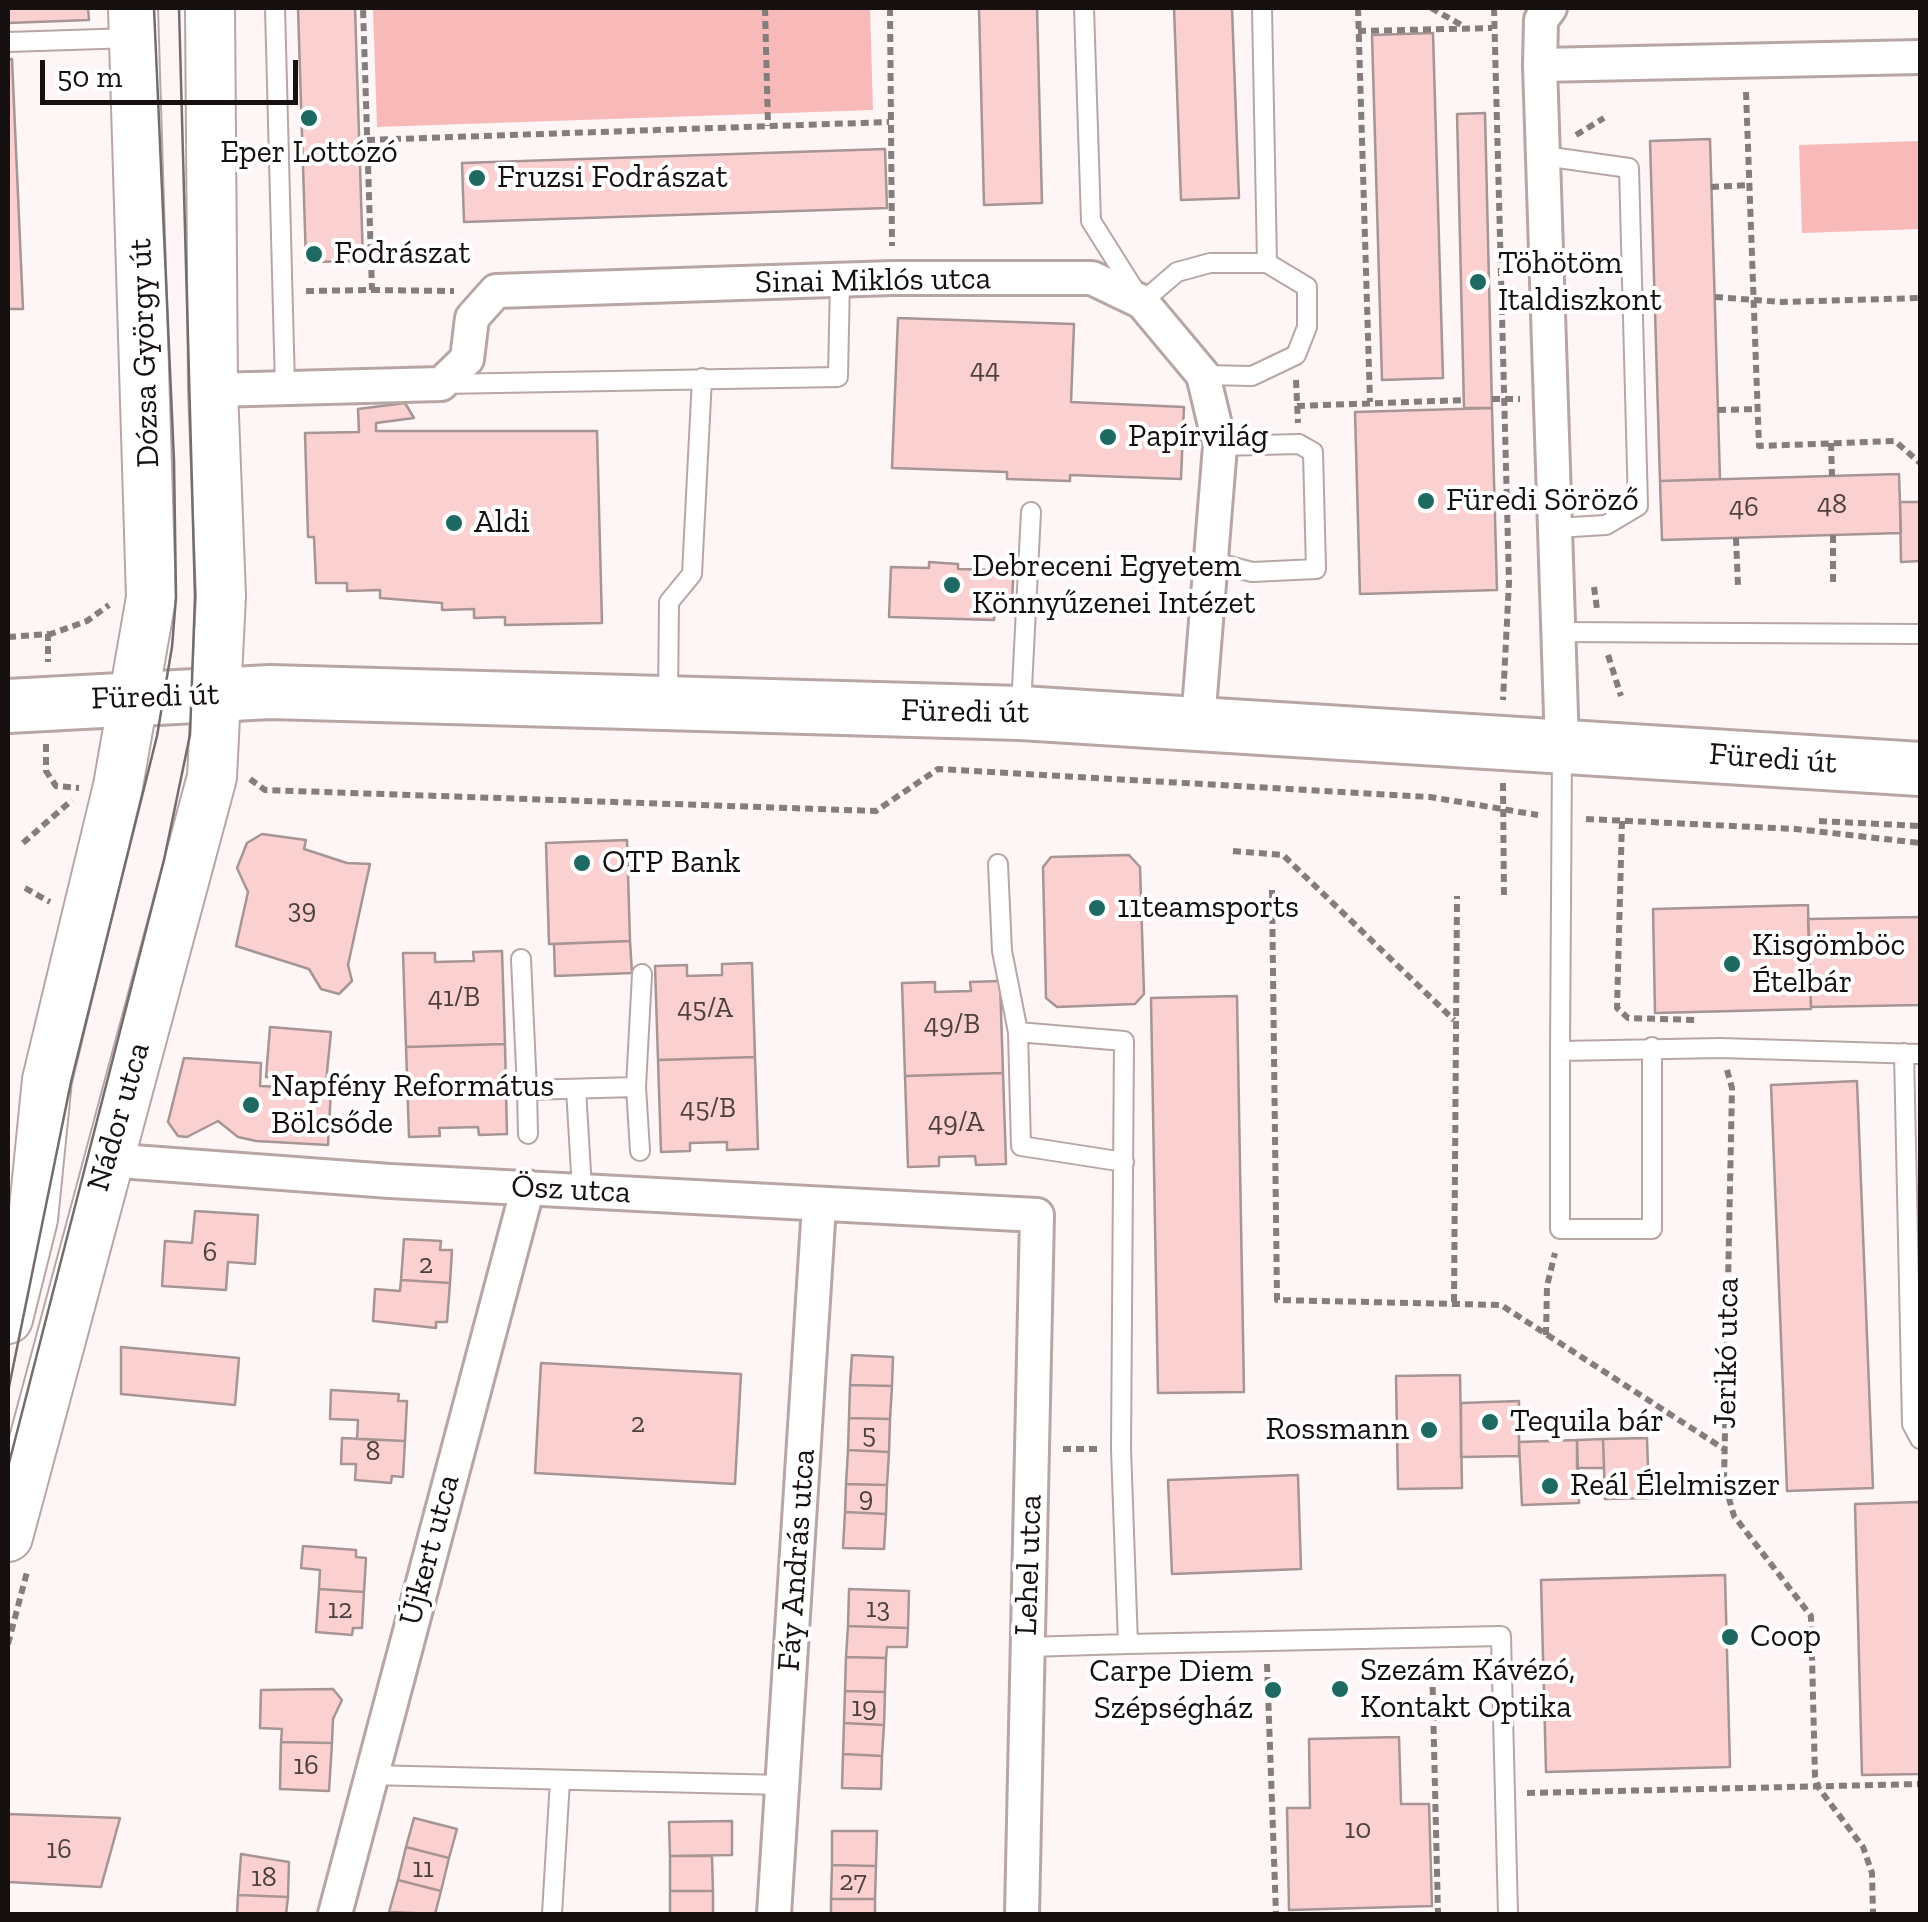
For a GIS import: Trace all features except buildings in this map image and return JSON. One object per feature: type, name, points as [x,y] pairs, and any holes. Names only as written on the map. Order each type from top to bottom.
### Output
[{"type":"main road","name":"Füredi út","points":[[8,706],[270,692],[1020,713],[1198,721],[1920,769]]},
{"type":"street","name":"Dózsa György út","points":[[210,8],[213,390],[222,596],[216,694]]},
{"type":"street","points":[[1550,8],[1540,20],[1540,65],[1562,746]]},
{"type":"street","name":"Dózsa György út","points":[[133,23],[151,598],[134,698]]},
{"type":"street","points":[[1540,65],[1920,57]]},
{"type":"street","name":"Sinai Miklós utca","points":[[496,291],[893,278],[1092,278],[1142,302],[1204,375],[1220,446],[1214,562],[1198,721]]},
{"type":"street","points":[[213,390],[441,384],[467,359],[472,318],[496,291]]},
{"type":"street","name":"Nádor utca","points":[[8,1537],[106,1160],[203,818],[212,776],[216,694]]},
{"type":"street","name":"Nádor utca","points":[[8,1319],[33,1219],[47,1080],[118,786],[134,698]]},
{"type":"street","name":"Ösz utca","points":[[106,1160],[819,1206],[1037,1216]]},
{"type":"street","name":"Újkert utca","points":[[335,1914],[528,1187]]},
{"type":"street","name":"Fáy András utca","points":[[774,1914],[819,1206]]},
{"type":"street","name":"Lehel utca","points":[[1022,1914],[1037,1216]]},
{"type":"lane","points":[[275,8],[286,387]]},
{"type":"lane","points":[[1084,8],[1090,221],[1142,302],[1176,272],[1210,262],[1266,263],[1307,288],[1307,326],[1296,355],[1252,376],[1204,375]]},
{"type":"lane","points":[[1262,8],[1266,263]]},
{"type":"lane","points":[[8,42],[133,23]]},
{"type":"lane","points":[[1544,156],[1628,168],[1629,188],[1638,506],[1606,525],[1556,528]]},
{"type":"lane","points":[[441,384],[838,377],[840,280]]},
{"type":"lane","points":[[667,705],[669,602],[692,574],[702,378]]},
{"type":"lane","points":[[1214,562],[1252,572],[1316,569],[1313,452],[1298,444],[1220,446]]},
{"type":"lane","points":[[1020,713],[1031,512]]},
{"type":"lane","points":[[1558,632],[1920,634]]},
{"type":"lane","points":[[1562,746],[1560,1229],[1652,1228],[1652,1047]]},
{"type":"lane","points":[[998,864],[1002,951],[1018,1032],[1021,1146],[1124,1162]]},
{"type":"lane","points":[[521,959],[528,1134]]},
{"type":"lane","points":[[640,1150],[636,1088],[642,974]]},
{"type":"lane","points":[[1018,1032],[1124,1041],[1122,1449],[1128,1644]]},
{"type":"lane","points":[[1560,1050],[1652,1047],[1912,1054],[1912,1424],[1920,1438]]},
{"type":"lane","points":[[527,1090],[636,1088]]},
{"type":"lane","points":[[576,1089],[582,1190]]},
{"type":"lane","points":[[1027,1647],[1501,1636],[1508,1914]]},
{"type":"lane","points":[[370,1776],[783,1784]]},
{"type":"lane","points":[[552,1914],[560,1780]]},
{"type":"path","points":[[364,8],[372,290]]},
{"type":"path","points":[[765,8],[768,126]]},
{"type":"path","points":[[890,8],[893,278]]},
{"type":"path","points":[[1358,8],[1370,402]]},
{"type":"path","points":[[1432,8],[1468,28]]},
{"type":"path","points":[[1494,8],[1509,582],[1503,688]]},
{"type":"path","points":[[1358,31],[1492,28]]},
{"type":"path","points":[[1745,63],[1759,446],[1895,441],[1920,462]]},
{"type":"path","points":[[367,140],[889,122]]},
{"type":"path","points":[[1711,187],[1750,185]]},
{"type":"path","points":[[283,292],[496,291]]},
{"type":"path","points":[[1714,297],[1782,302],[1920,298]]},
{"type":"path","points":[[1296,355],[1298,444]]},
{"type":"path","points":[[1297,406],[1464,400]]},
{"type":"path","points":[[1718,410],[1758,409]]},
{"type":"path","points":[[1832,444],[1832,476]]},
{"type":"path","points":[[1833,535],[1833,583]]},
{"type":"path","points":[[1736,538],[1738,586]]},
{"type":"path","points":[[48,635],[105,611],[114,596]]},
{"type":"path","points":[[265,790],[876,811],[938,768],[1430,798],[1504,810],[1504,896]]},
{"type":"path","points":[[23,843],[84,789]]},
{"type":"path","points":[[1720,1048],[1717,1028],[1708,1020],[1628,1018],[1618,1008],[1622,820],[1796,830],[1920,843]]},
{"type":"path","points":[[1818,820],[1920,826]]},
{"type":"path","points":[[1232,851],[1283,856],[1456,1022]]},
{"type":"path","points":[[1272,890],[1277,1300],[1501,1304],[1725,1450]]},
{"type":"path","points":[[1454,1302],[1457,896]]},
{"type":"path","name":"Jerikó utca","points":[[1720,1048],[1732,1088],[1724,1481],[1734,1516],[1811,1616],[1818,1787]]},
{"type":"path","points":[[1546,1336],[1547,1286],[1560,1229]]},
{"type":"path","points":[[1032,1450],[1122,1449]]},
{"type":"path","points":[[1432,1640],[1438,1914]]},
{"type":"path","points":[[1266,1643],[1276,1914]]},
{"type":"path","points":[[1504,1794],[1920,1784]]},
{"type":"path","points":[[1818,1787],[1862,1847],[1872,1873],[1873,1914]]},
{"type":"shaded area","points":[[373,8],[870,8],[873,110],[377,127]]},
{"type":"shaded area","points":[[1920,141],[1920,229],[1802,233],[1799,145]]},
{"type":"tram line","points":[[8,1392],[71,1082],[157,736],[172,647],[176,597],[174,461],[154,8]]},
{"type":"tram line","points":[[8,1467],[164,860],[190,735],[195,597],[179,8]]},
{"type":"place","name":"Eper Lottózó","points":[[309,118]]},
{"type":"place","name":"Fruzsi Fodrászat","points":[[477,178]]},
{"type":"place","name":"Fodrászat","points":[[314,254]]},
{"type":"place","name":"Töhötöm Italdiszkont","points":[[1478,282]]},
{"type":"place","name":"Papírvilág","points":[[1108,437]]},
{"type":"place","name":"Füredi Söröző","points":[[1426,501]]},
{"type":"place","name":"Aldi","points":[[454,523]]},
{"type":"place","name":"Debreceni Egyetem Könnyűzenei Intézet","points":[[952,585]]},
{"type":"place","name":"OTP Bank","points":[[582,863]]},
{"type":"place","name":"11teamsports","points":[[1097,908]]},
{"type":"place","name":"Kisgömböc Ételbár","points":[[1732,964]]},
{"type":"place","name":"Napfény Református Bölcsőde","points":[[251,1105]]},
{"type":"place","name":"Tequila bár","points":[[1490,1422]]},
{"type":"place","name":"Rossmann","points":[[1429,1430]]},
{"type":"place","name":"Reál Élelmiszer","points":[[1550,1486]]},
{"type":"place","name":"Coop","points":[[1730,1637]]},
{"type":"place","name":"Szezám Kávézó, Kontakt Optika","points":[[1340,1689]]},
{"type":"place","name":"Carpe Diem Szépségház","points":[[1273,1690]]}]
